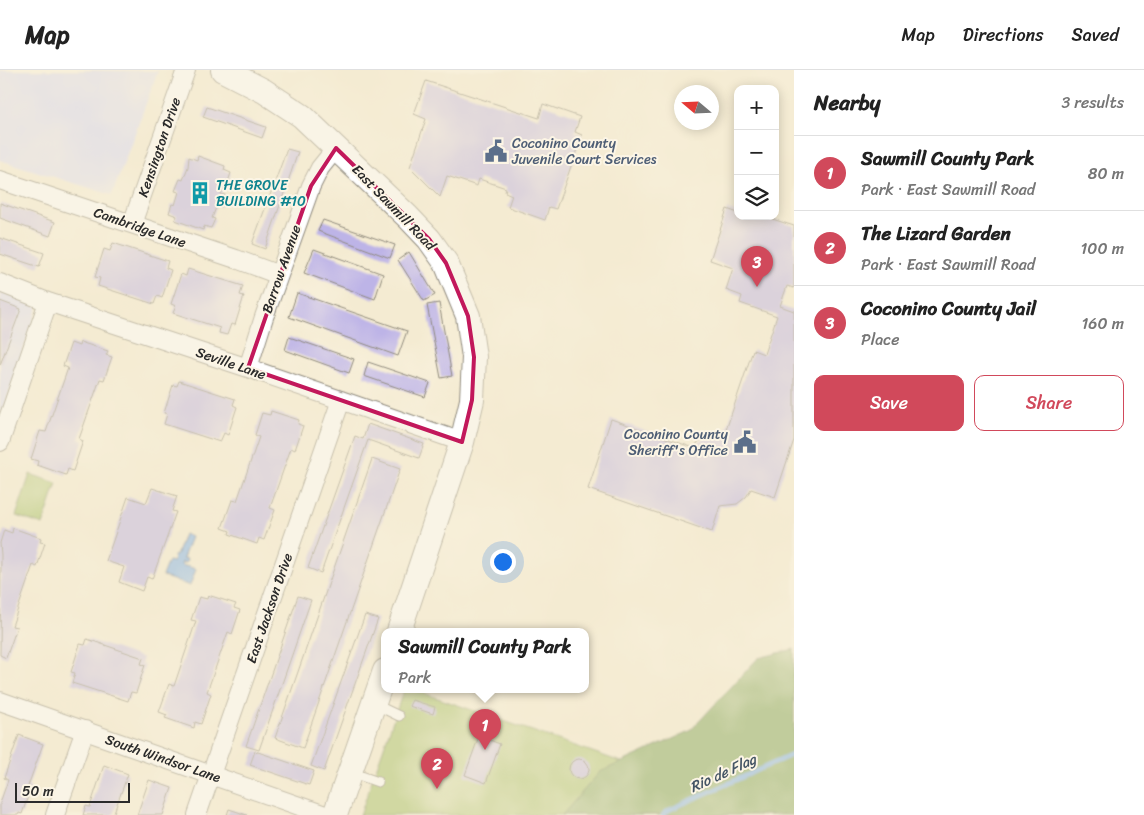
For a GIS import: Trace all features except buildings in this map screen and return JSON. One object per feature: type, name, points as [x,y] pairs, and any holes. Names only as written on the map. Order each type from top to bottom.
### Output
[{"type":"street","name":"Kensington Drive","points":[[132,224],[186,70]]},
{"type":"street","name":"East Sawmill Road","points":[[223,70],[264,91],[302,116],[429,239],[446,263],[468,316],[474,357],[472,400],[462,442],[400,628]]},
{"type":"street","name":"Barrow Avenue","points":[[248,368],[311,186],[320,168],[336,148]]},
{"type":"street","name":"Cambridge Lane","points":[[0,180],[279,275]]},
{"type":"street","name":"Seville Lane","points":[[0,283],[48,302],[248,368],[462,442]]},
{"type":"street","points":[[0,442],[48,302]]},
{"type":"street","name":"East Jackson Drive","points":[[197,815],[341,400]]},
{"type":"street","points":[[335,815],[381,682]]},
{"type":"street","name":"South Windsor Lane","points":[[1,704],[85,730],[325,815]]},
{"type":"street","points":[[55,815],[85,730]]},
{"type":"lane","points":[[374,704],[399,716]]},
{"type":"lane","points":[[350,772],[378,782]]},
{"type":"highlighted area","points":[[336,148],[429,239],[446,263],[468,316],[474,357],[472,400],[462,442],[248,368],[311,186]]},
{"type":"shaded area","points":[[0,70],[158,71],[112,195],[0,160]]},
{"type":"shaded area","points":[[0,291],[38,306],[0,421]]},
{"type":"green space","points":[[30,474],[57,483],[43,525],[16,516]]},
{"type":"green space","points":[[794,649],[794,815],[562,815],[600,772],[690,731],[758,658]]},
{"type":"green space","points":[[403,693],[423,693],[773,815],[360,815]]},
{"type":"water","points":[[184,534],[191,537],[183,558],[187,559],[186,563],[182,562],[181,565],[196,569],[190,586],[162,576],[168,561],[173,562],[174,555],[176,556]]},
{"type":"waterway","name":"Rio de Flag","points":[[663,815],[669,810],[794,754]]},
{"type":"place","name":"Coconino County Juvenile Court Services","points":[[496,151]]},
{"type":"place","name":"THE GROVE BUILDING #10","points":[[200,193]]},
{"type":"place","name":"Coconino County Jail","points":[[757,287]]},
{"type":"place","name":"Coconino County Sheriff's Office","points":[[745,442]]},
{"type":"place","name":"Sawmill County Park","points":[[485,750]]},
{"type":"place","name":"The Lizard Garden","points":[[437,789]]}]
